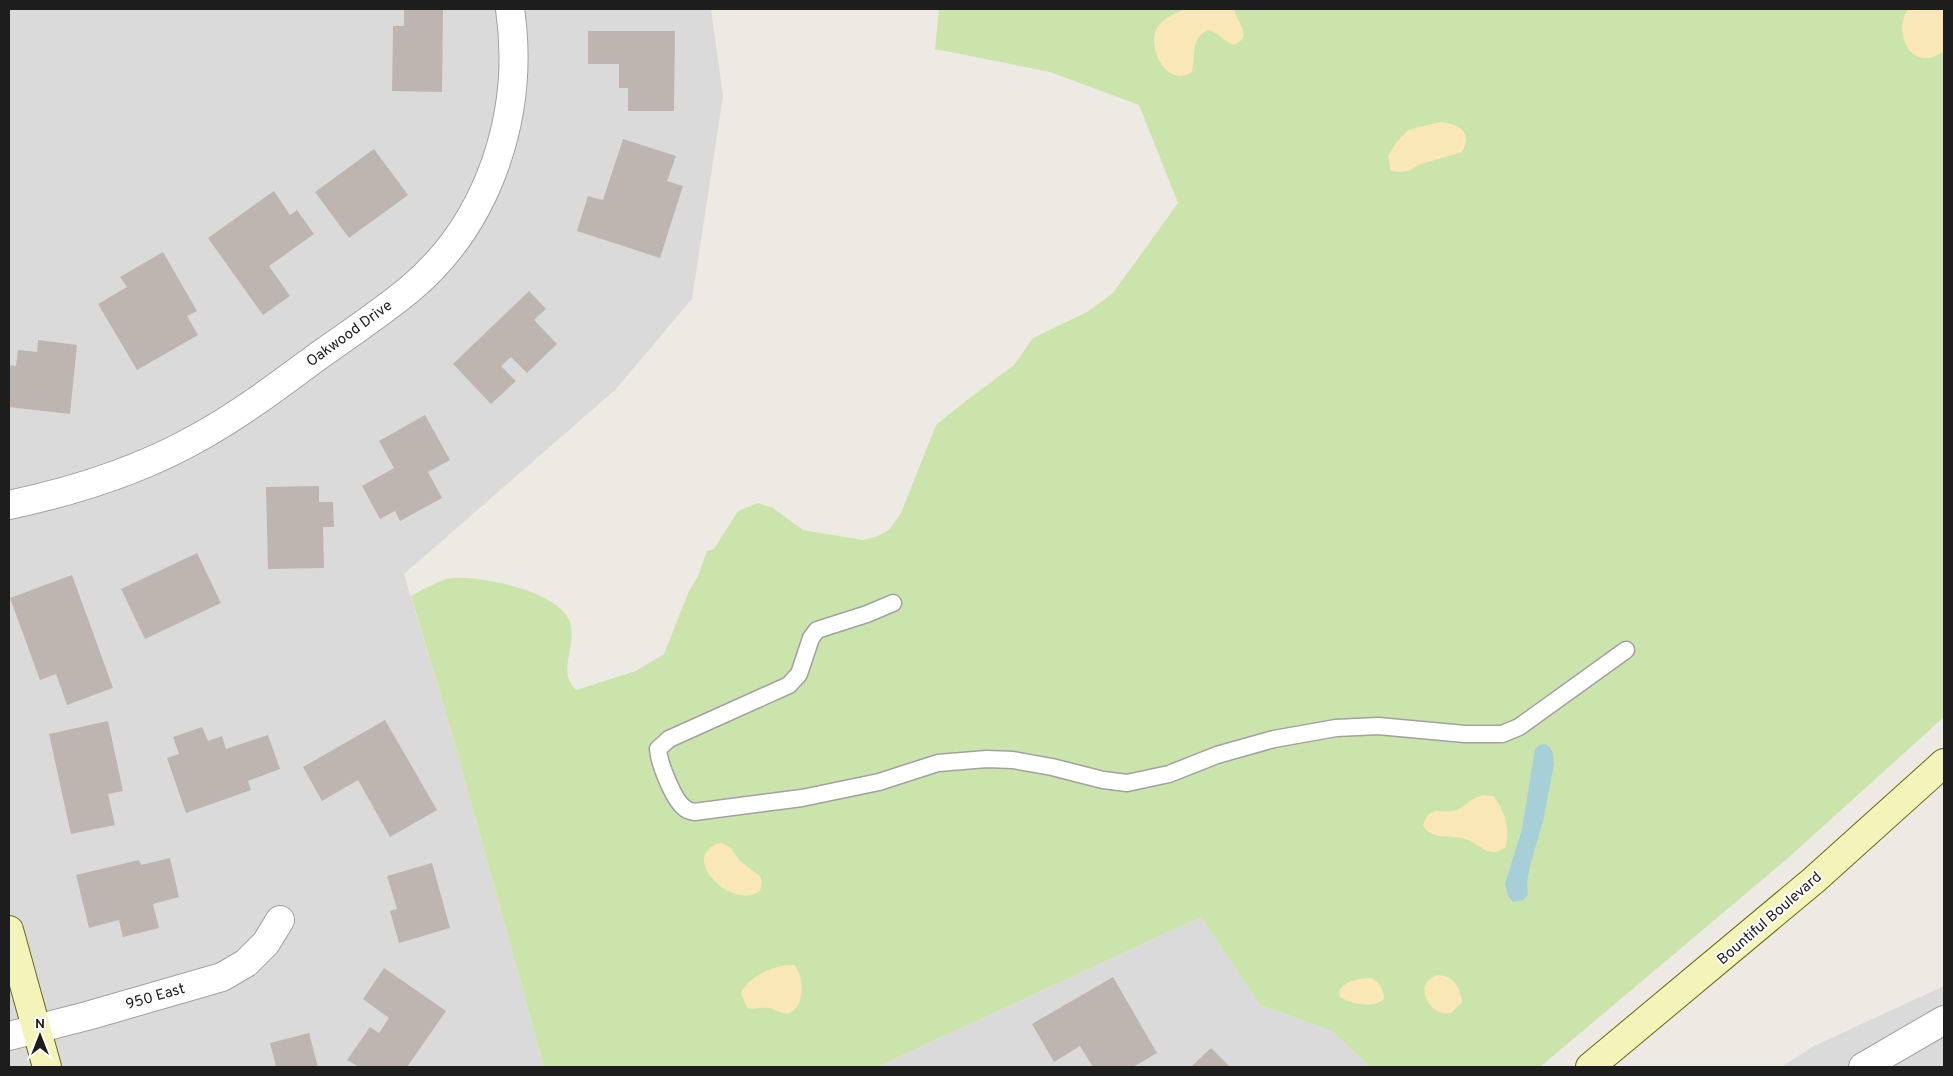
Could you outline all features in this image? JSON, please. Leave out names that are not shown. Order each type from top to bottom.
[{"type":"main road","name":"Bountiful Boulevard","points":[[1590,1067],[1814,880],[1944,763]]},
{"type":"main road","points":[[9,930],[47,1067]]},
{"type":"street","name":"Oakwood Drive","points":[[9,505],[44,498],[98,482],[151,461],[200,436],[250,406],[411,288],[436,264],[458,237],[477,206],[504,138],[511,100],[514,64],[510,9]]},
{"type":"street","name":"950 East","points":[[9,1036],[222,977],[246,962],[266,943],[280,920]]},
{"type":"street","points":[[1863,1067],[1944,1020]]},
{"type":"lane","points":[[893,603],[867,614],[817,630],[811,638],[799,674],[790,684],[669,739],[658,749],[659,760],[677,799],[685,809],[694,812],[802,798],[879,782],[938,763],[987,759],[1013,760],[1052,767],[1102,780],[1128,783],[1169,774],[1216,755],[1274,739],[1336,728],[1378,726],[1465,734],[1502,734],[1519,727],[1626,650]]},
{"type":"shaded area","points":[[9,9],[711,9],[723,96],[692,299],[615,390],[404,574],[451,730],[544,1067],[9,1067]]},
{"type":"shaded area","points":[[1201,917],[1260,1005],[1332,1031],[1370,1067],[877,1067]]},
{"type":"shaded area","points":[[1944,986],[1944,1067],[1781,1067],[1814,1046]]},
{"type":"green space","points":[[939,9],[1944,9],[1944,717],[1788,858],[1540,1067],[1370,1067],[1332,1031],[1260,1005],[1201,917],[877,1067],[544,1067],[451,730],[411,596],[438,582],[453,578],[500,583],[536,594],[563,611],[570,622],[572,640],[567,667],[570,683],[576,690],[636,671],[664,654],[707,551],[714,549],[738,511],[758,503],[773,508],[803,530],[863,540],[878,536],[890,529],[901,513],[936,425],[1014,365],[1033,338],[1087,312],[1113,293],[1178,203],[1139,105],[1050,72],[935,49]]},
{"type":"sand","points":[[1186,9],[1234,9],[1244,34],[1239,42],[1233,45],[1212,31],[1208,30],[1202,33],[1196,42],[1192,72],[1183,76],[1167,71],[1161,64],[1154,46],[1154,36],[1157,28],[1163,21]]},
{"type":"sand","points":[[1909,9],[1944,9],[1944,51],[1931,57],[1921,58],[1907,46],[1902,26],[1904,16]]},
{"type":"sand","points":[[1440,122],[1458,127],[1465,134],[1465,145],[1462,152],[1421,164],[1408,171],[1391,171],[1388,156],[1396,143],[1408,130]]},
{"type":"sand","points":[[1483,795],[1493,796],[1501,808],[1506,821],[1507,841],[1505,848],[1499,851],[1485,850],[1465,839],[1436,835],[1426,830],[1423,825],[1426,818],[1434,812],[1454,811]]},
{"type":"sand","points":[[720,843],[730,847],[740,861],[760,876],[762,881],[760,891],[748,895],[735,894],[723,888],[713,879],[706,869],[704,859],[708,849]]},
{"type":"sand","points":[[786,965],[794,965],[800,976],[801,998],[795,1010],[789,1013],[782,1013],[770,1008],[747,1008],[741,993],[749,982],[766,971]]},
{"type":"sand","points":[[1437,975],[1448,977],[1460,991],[1462,1002],[1451,1013],[1442,1013],[1435,1010],[1425,995],[1425,986],[1428,981]]},
{"type":"sand","points":[[1370,978],[1376,981],[1382,989],[1384,999],[1380,1002],[1369,1005],[1350,1002],[1340,997],[1339,990],[1349,982]]},
{"type":"water","points":[[1545,744],[1550,747],[1553,754],[1554,765],[1543,821],[1530,866],[1527,882],[1528,895],[1523,900],[1513,902],[1508,896],[1505,884],[1522,829],[1535,749],[1539,745]]},
{"type":"building","points":[[404,9],[443,9],[442,92],[392,91],[393,26],[404,26]]},
{"type":"building","points":[[588,31],[675,31],[674,111],[628,111],[628,88],[619,88],[619,64],[588,64]]},
{"type":"building","points":[[623,139],[676,156],[667,181],[683,186],[660,258],[577,231],[588,196],[603,200]]},
{"type":"building","points":[[374,149],[408,195],[349,238],[315,192]]},
{"type":"building","points":[[274,191],[290,215],[297,210],[314,234],[269,266],[290,296],[263,315],[208,238]]},
{"type":"building","points":[[163,252],[197,311],[187,316],[198,335],[137,370],[98,304],[127,287],[120,277]]},
{"type":"building","points":[[529,291],[546,309],[534,320],[557,344],[527,373],[511,357],[501,366],[516,381],[491,404],[453,364]]},
{"type":"building","points":[[38,340],[77,345],[70,414],[9,407],[9,365],[16,366],[18,350],[37,352]]},
{"type":"building","points":[[425,415],[450,460],[428,472],[442,498],[400,521],[395,511],[380,519],[362,486],[394,468],[379,441]]},
{"type":"building","points":[[319,486],[319,502],[333,502],[334,527],[323,527],[324,568],[268,569],[266,487]]},
{"type":"building","points":[[197,553],[221,603],[145,639],[121,589]]},
{"type":"building","points":[[72,575],[113,688],[67,705],[56,674],[40,680],[10,598]]},
{"type":"building","points":[[385,720],[437,810],[390,837],[358,780],[322,801],[303,767]]},
{"type":"building","points":[[108,721],[123,791],[108,794],[115,825],[71,834],[49,734]]},
{"type":"building","points":[[202,727],[208,741],[222,736],[226,749],[268,735],[280,769],[248,781],[251,790],[186,813],[167,758],[179,754],[173,737]]},
{"type":"building","points":[[170,858],[179,897],[153,904],[159,928],[123,937],[119,920],[89,928],[76,875],[139,860],[141,865]]},
{"type":"building","points":[[432,863],[450,928],[399,943],[390,911],[397,909],[387,876]]},
{"type":"building","points":[[384,968],[446,1011],[407,1067],[359,1067],[347,1060],[370,1027],[379,1033],[389,1018],[363,999]]},
{"type":"building","points":[[1113,977],[1157,1053],[1133,1067],[1093,1067],[1080,1046],[1054,1062],[1032,1024]]},
{"type":"building","points":[[309,1033],[318,1067],[276,1067],[270,1043]]},
{"type":"building","points":[[1211,1048],[1230,1067],[1191,1067]]}]
